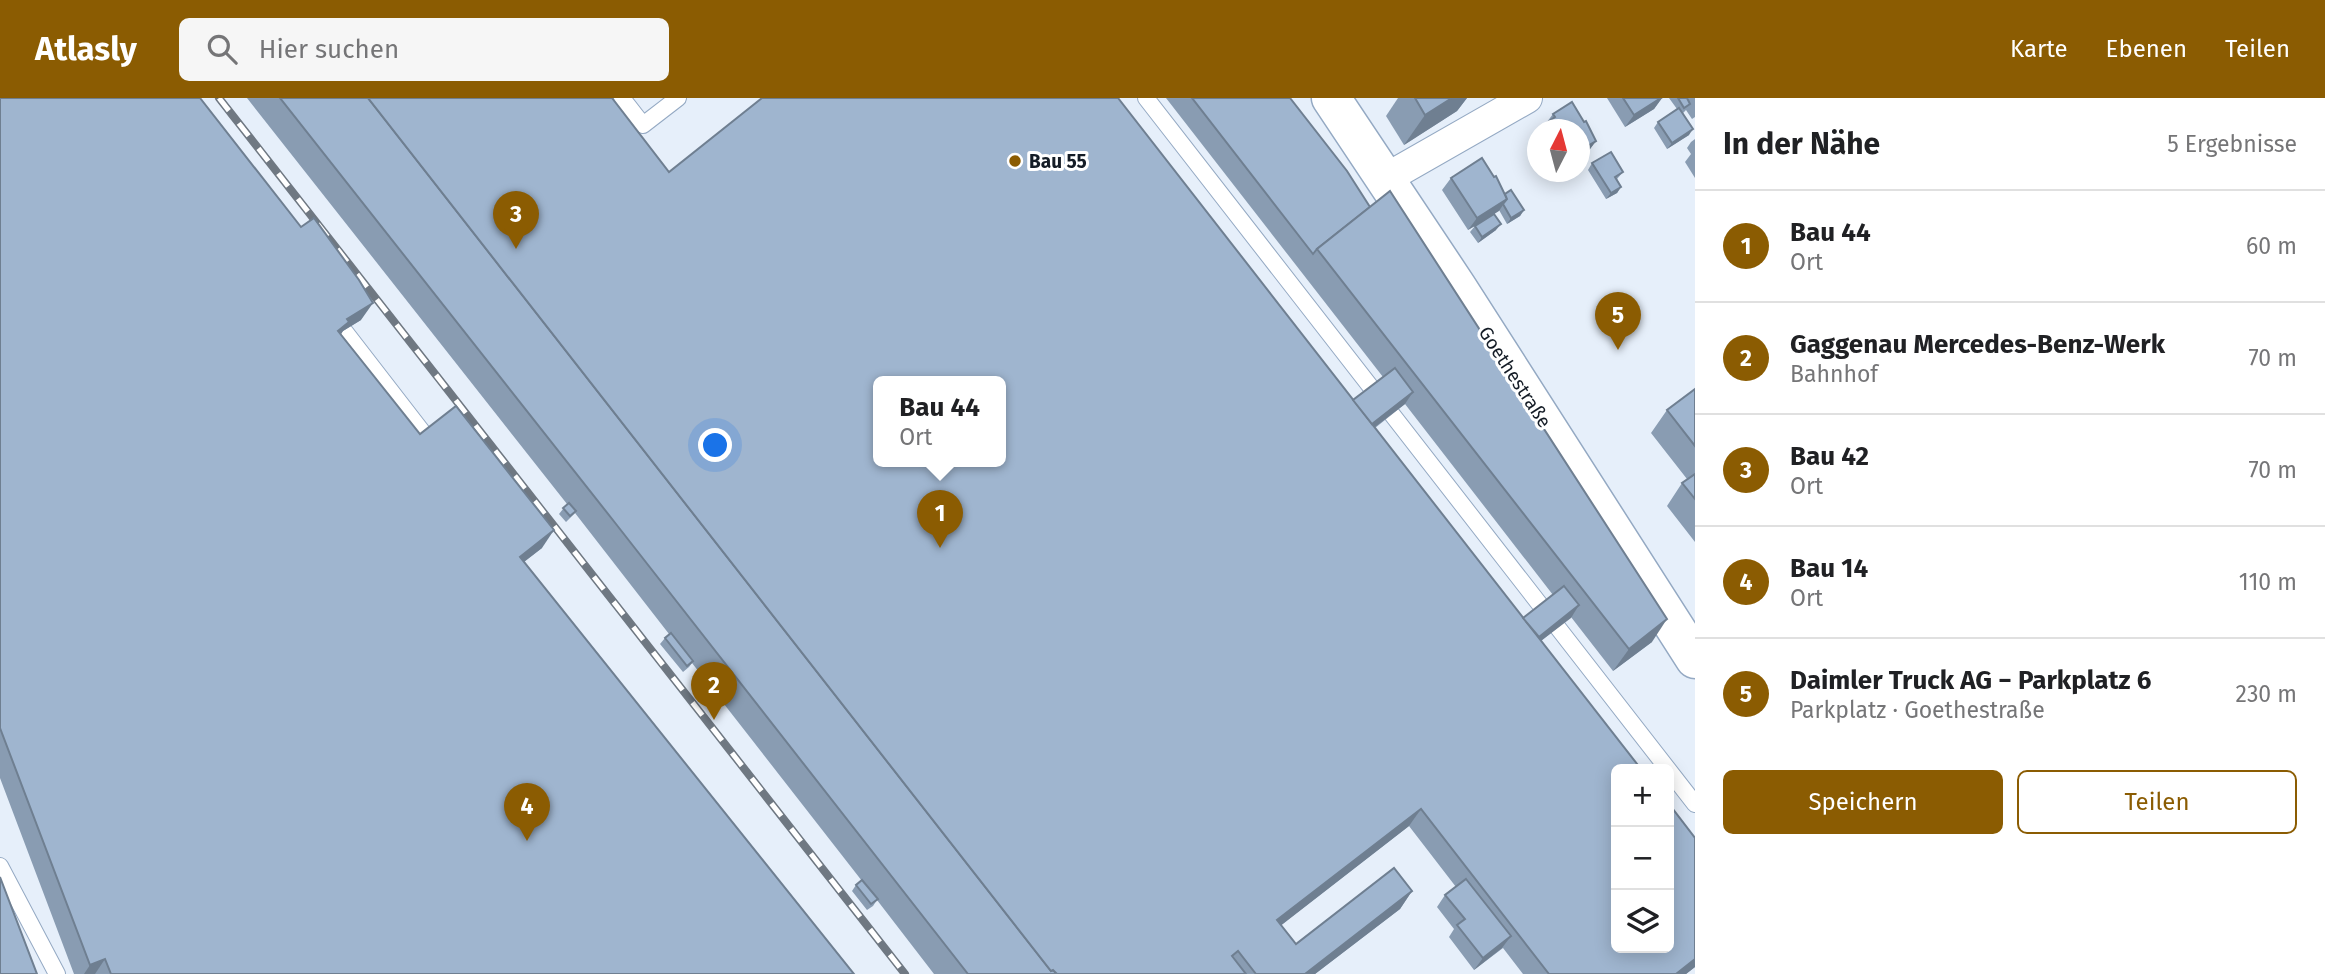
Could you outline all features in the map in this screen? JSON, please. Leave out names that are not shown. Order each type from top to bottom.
[{"type":"street","name":"Goethestraße","points":[[1331,98],[1457,287],[1695,659]]},
{"type":"street","points":[[1385,179],[1527,98]]},
{"type":"lane","points":[[622,98],[643,125],[678,98]]},
{"type":"lane","points":[[1146,98],[1695,804]]},
{"type":"lane","points":[[325,306],[444,460]]},
{"type":"lane","points":[[0,866],[57,974]]},
{"type":"building","points":[[0,98],[200,98],[301,227],[314,218],[373,303],[347,319],[349,322],[338,331],[420,434],[456,406],[554,530],[520,557],[854,974],[111,974],[105,959],[90,965],[0,728]]},
{"type":"building","points":[[280,98],[368,98],[1051,971],[1057,974],[968,974]]},
{"type":"building","points":[[368,98],[612,98],[669,172],[762,98],[1118,98],[1637,764],[1611,764],[1611,953],[1674,953],[1674,811],[1695,838],[1695,959],[1676,974],[1549,974],[1421,809],[1277,920],[1296,944],[1394,868],[1412,891],[1305,974],[1256,974],[1238,951],[1232,956],[1246,974],[1057,974],[1051,971]]},
{"type":"building","points":[[1192,98],[1290,98],[1347,171],[1370,207],[1313,254]]},
{"type":"building","points":[[1415,98],[1452,98],[1425,115]]},
{"type":"building","points":[[1623,98],[1661,98],[1634,115]]},
{"type":"building","points":[[1678,98],[1687,98],[1690,104],[1684,108]]},
{"type":"building","points":[[1572,102],[1582,119],[1552,119],[1555,117],[1553,114]]},
{"type":"building","points":[[1679,108],[1693,129],[1672,143],[1658,122]]},
{"type":"building","points":[[1590,129],[1596,141],[1590,145]]},
{"type":"building","points":[[1611,152],[1623,172],[1615,177],[1621,187],[1611,193],[1592,163]]},
{"type":"building","points":[[1482,158],[1494,177],[1496,176],[1507,199],[1477,218],[1451,178]]},
{"type":"building","points":[[1511,190],[1524,210],[1511,218],[1503,204],[1507,199],[1505,194]]},
{"type":"building","points":[[1390,191],[1667,619],[1629,649],[1317,249]]},
{"type":"building","points":[[1494,214],[1501,224],[1482,237],[1475,226]]},
{"type":"building","points":[[1395,368],[1413,392],[1372,424],[1353,400]]},
{"type":"building","points":[[1695,389],[1695,446],[1667,410]]},
{"type":"building","points":[[1695,474],[1695,499],[1682,483]]},
{"type":"building","points":[[569,503],[576,511],[570,516],[563,508]]},
{"type":"building","points":[[1564,586],[1579,605],[1539,637],[1523,618]]},
{"type":"building","points":[[671,633],[693,661],[687,666],[665,638]]},
{"type":"building","points":[[0,877],[37,974],[0,974]]},
{"type":"building","points":[[1466,879],[1511,936],[1483,958],[1457,925],[1465,919],[1445,895]]},
{"type":"building","points":[[862,880],[878,899],[871,904],[856,885]]},
{"type":"railway","points":[[219,98],[905,974]]},
{"type":"place","name":"Bau 55","points":[[1015,161]]},
{"type":"place","name":"Bau 42","points":[[516,249]]},
{"type":"place","name":"Daimler Truck AG − Parkplatz 6","points":[[1618,350]]},
{"type":"place","name":"Bau 44","points":[[940,548]]},
{"type":"place","name":"Gaggenau Mercedes-Benz-Werk","points":[[714,720]]},
{"type":"place","name":"Bau 14","points":[[527,841]]}]
